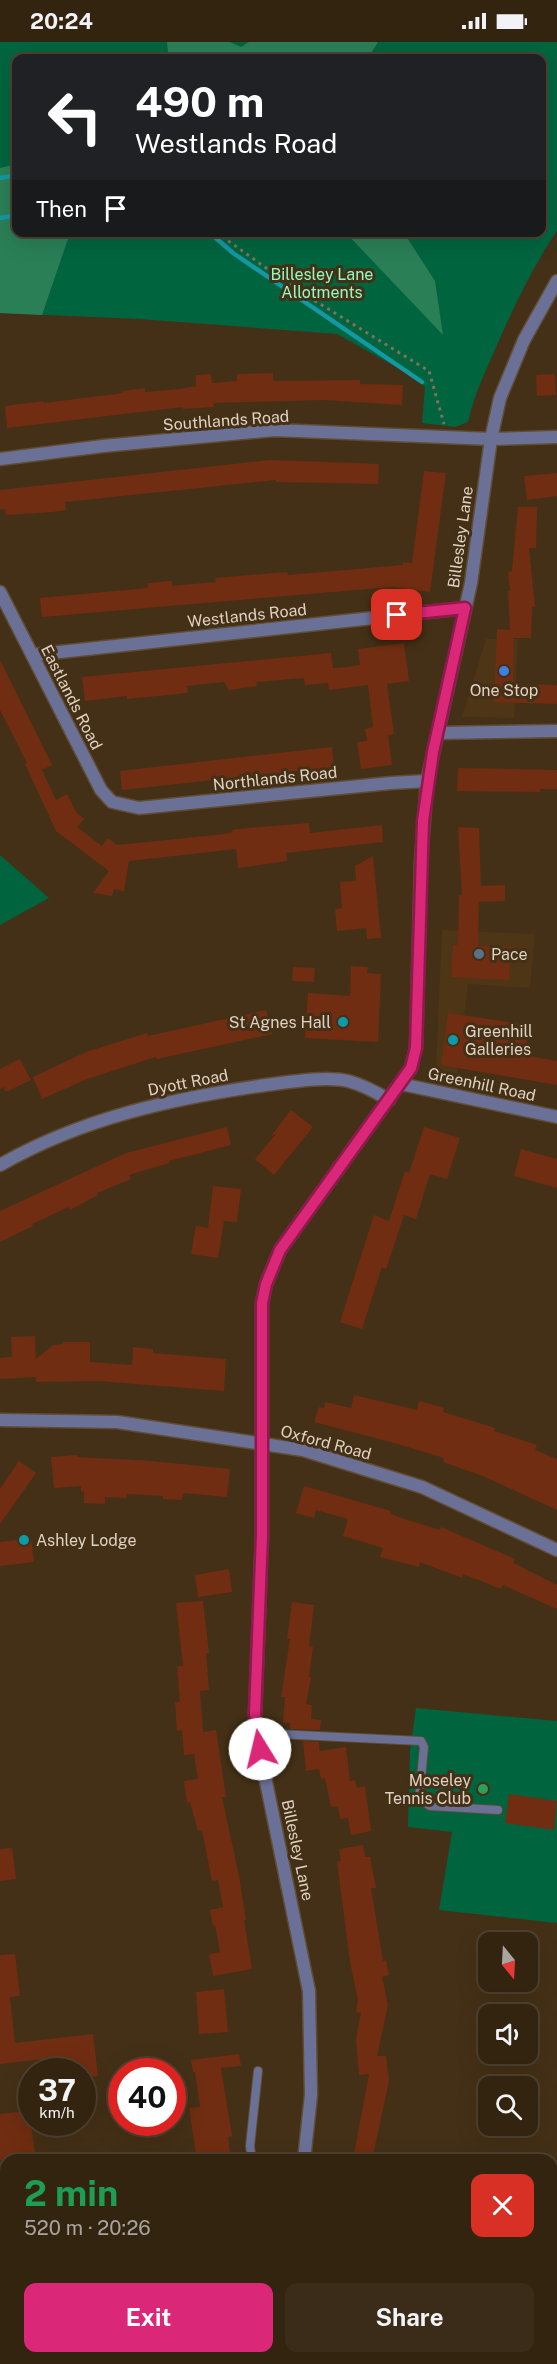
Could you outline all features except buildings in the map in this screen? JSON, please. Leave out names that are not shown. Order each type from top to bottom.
[{"type":"street","name":"Billesley Lane","points":[[305,2154],[311,2095],[309,1991],[291,1894],[256,1733],[255,1714],[262,1535],[262,1303],[266,1284],[280,1250],[411,1068],[416,1048],[421,861],[427,781],[471,583],[490,439],[500,398],[519,350],[557,281]]},
{"type":"street","name":"Southlands Road","points":[[0,459],[103,446],[274,430],[490,439],[557,437]]},
{"type":"street","name":"Eastlands Road","points":[[0,592],[101,790],[112,802],[125,806]]},
{"type":"street","name":"Westlands Road","points":[[32,655],[465,608]]},
{"type":"street","points":[[438,733],[557,731]]},
{"type":"street","name":"Northlands Road","points":[[125,806],[139,808],[427,781]]},
{"type":"street","name":"Dyott Road","points":[[0,1165],[82,1127],[139,1108],[223,1091],[300,1081],[346,1081],[371,1089],[389,1100]]},
{"type":"street","name":"Greenhill Road","points":[[401,1084],[557,1117]]},
{"type":"street","name":"Oxford Road","points":[[0,1420],[117,1422],[303,1450],[422,1487],[557,1550]]},
{"type":"lane","points":[[256,1733],[421,1741],[424,1747],[419,1799],[430,1806],[498,1810]]},
{"type":"lane","points":[[251,2154],[258,2071]]},
{"type":"path","points":[[223,237],[291,286],[429,370],[448,437]]},
{"type":"shaded area","points":[[486,639],[518,639],[514,718],[462,717]]},
{"type":"shaded area","points":[[442,930],[535,934],[530,988],[468,984],[456,1080],[436,1066]]},
{"type":"green space","name":"Billesley Lane Allotments","points":[[0,42],[557,42],[557,231],[532,272],[510,316],[481,383],[468,422],[455,427],[422,423],[425,387],[407,373],[337,334],[140,319],[0,313]]},
{"type":"green space","points":[[167,42],[230,42],[241,47],[249,42],[378,42],[370,54],[166,54],[168,52]]},
{"type":"green space","points":[[12,165],[12,237],[69,237],[42,315],[0,313],[0,168]]},
{"type":"green space","points":[[350,237],[407,237],[435,281],[443,335]]},
{"type":"green space","points":[[0,855],[49,898],[0,925]]},
{"type":"green space","name":"Moseley Tennis Club","points":[[416,1708],[557,1721],[557,1923],[439,1910],[452,1832],[408,1827],[410,1751]]},
{"type":"waterway","points":[[0,178],[12,176]]},
{"type":"waterway","points":[[0,218],[12,216]]},
{"type":"waterway","points":[[215,237],[233,253],[422,382]]},
{"type":"place","name":"One Stop","points":[[504,671]]},
{"type":"place","name":"Pace","points":[[479,954]]},
{"type":"place","name":"St Agnes Hall","points":[[343,1022]]},
{"type":"place","name":"Greenhill Galleries","points":[[453,1040]]},
{"type":"place","name":"Ashley Lodge","points":[[24,1540]]},
{"type":"place","name":"Moseley Tennis Club","points":[[483,1789]]},
{"type":"route","points":[[260,1749],[255,1714],[262,1535],[261,1324],[266,1284],[280,1250],[411,1068],[416,1048],[421,861],[427,781],[465,608],[397,615]]}]
